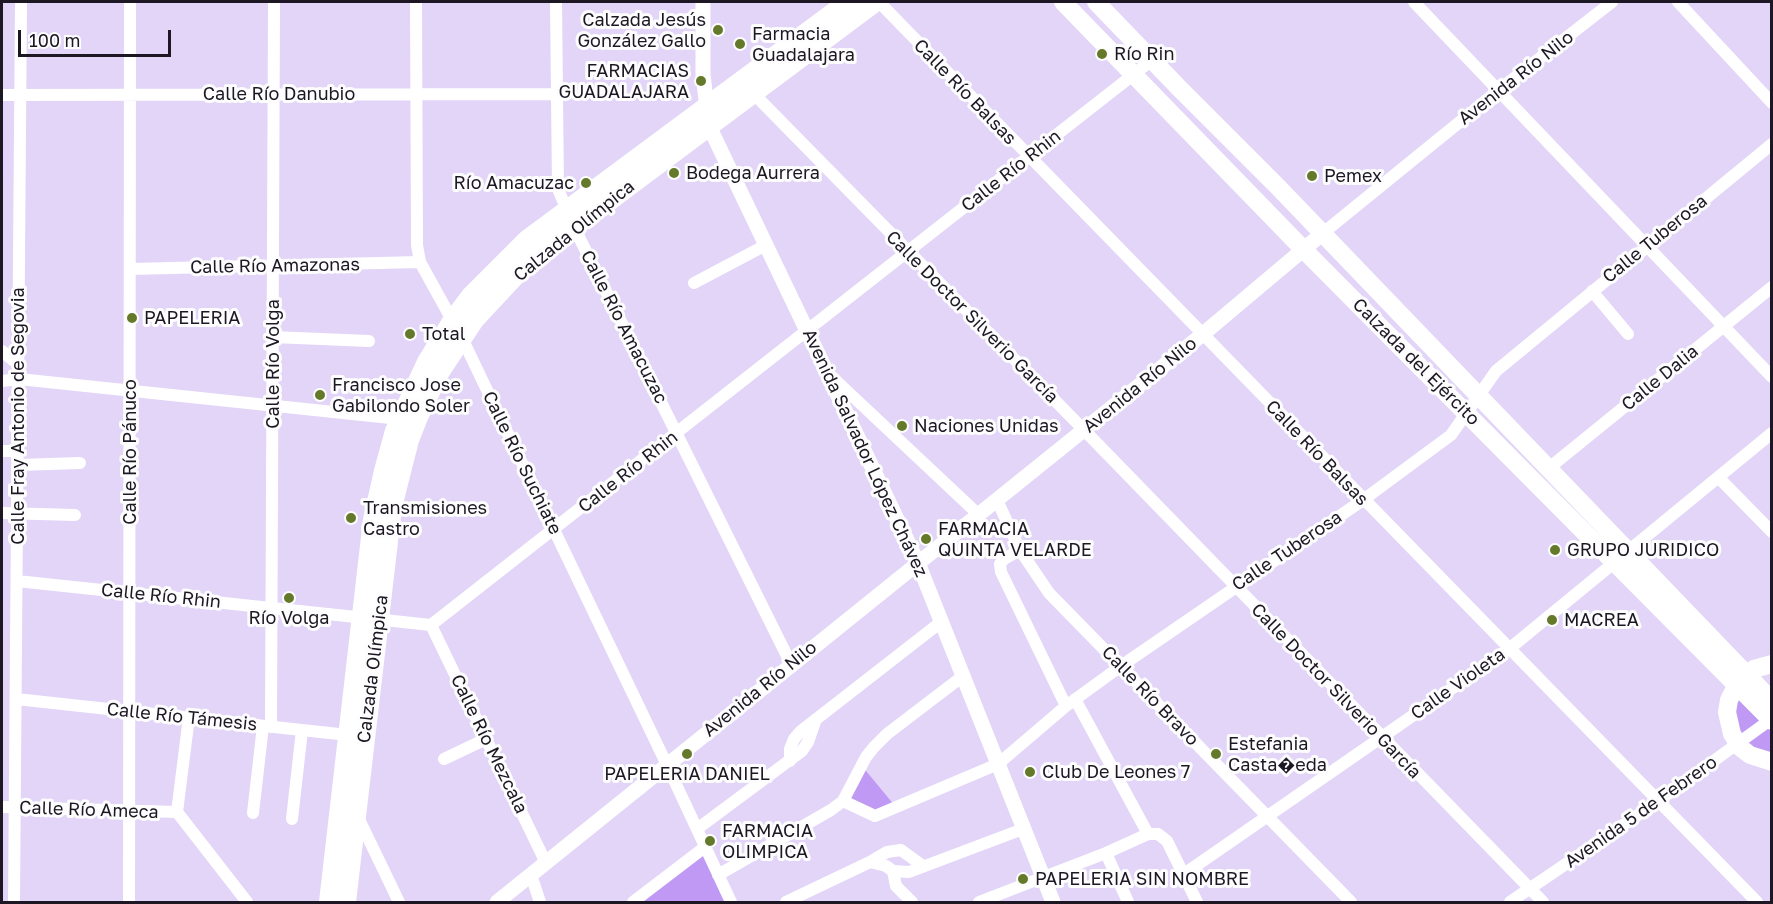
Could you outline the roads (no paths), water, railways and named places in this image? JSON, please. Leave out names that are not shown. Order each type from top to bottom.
[{"type":"main road","name":"Calzada Olímpica","points":[[329,903],[348,735],[402,461],[418,417],[471,296],[527,240],[570,218],[708,117],[848,2]]},
{"type":"main road","name":"Calzada Olímpica","points":[[708,117],[753,93],[877,2]]},
{"type":"main road","name":"Calzada del Ejército","points":[[1063,2],[1613,563],[1741,680],[1772,700]]},
{"type":"main road","name":"Calzada del Ejército","points":[[1096,2],[1323,233],[1628,550],[1741,680],[1771,720]]},
{"type":"main road","name":"Calzada Olímpica","points":[[346,903],[356,814],[370,619],[373,520],[384,471],[400,419],[427,362],[457,329]]},
{"type":"main road","points":[[1772,664],[1754,669],[1741,680],[1729,700],[1727,712],[1732,734],[1738,744],[1750,755],[1772,762]]},
{"type":"street","name":"Calle Fray Antonio de Segovia","points":[[15,903],[21,2]]},
{"type":"street","name":"Calle Río Pánuco","points":[[129,903],[130,2]]},
{"type":"street","name":"Calle Río Volga","points":[[253,813],[267,726],[272,608],[274,2]]},
{"type":"street","name":"Calle Río Suchiate","points":[[416,2],[417,245],[420,262],[457,329],[731,903]]},
{"type":"street","name":"Calle Río Amacuzac","points":[[556,2],[558,189],[570,218],[791,664]]},
{"type":"street","name":"Avenida Salvador López Chávez","points":[[703,2],[703,74],[708,117],[766,245],[918,563],[1053,903]]},
{"type":"street","name":"Calle Río Balsas","points":[[877,2],[1757,903]]},
{"type":"street","points":[[1414,2],[1772,377]]},
{"type":"street","name":"Avenida Río Nilo","points":[[497,903],[1203,334],[1499,90],[1612,2]]},
{"type":"street","points":[[1678,2],[1772,103]]},
{"type":"street","name":"Calle Río Rhin","points":[[17,581],[431,625],[1152,60]]},
{"type":"street","name":"Calle Doctor Silverio García","points":[[753,93],[1543,903]]},
{"type":"street","name":"Calle Río Danubio","points":[[2,95],[557,94]]},
{"type":"street","name":"Calle Tuberosa","points":[[843,801],[875,816],[998,764],[1071,703],[1363,500],[1451,435],[1496,371],[1772,144]]},
{"type":"street","points":[[694,283],[766,245]]},
{"type":"street","name":"Calle Río Amazonas","points":[[130,269],[420,262]]},
{"type":"street","name":"Calle Dalia","points":[[1549,468],[1772,287]]},
{"type":"street","points":[[1592,291],[1628,334]]},
{"type":"street","points":[[273,337],[369,341]]},
{"type":"street","points":[[2,351],[19,365]]},
{"type":"street","points":[[827,372],[979,515]]},
{"type":"street","points":[[2,381],[19,379],[400,419]]},
{"type":"street","name":"Calle Violeta","points":[[1184,873],[1509,649],[1772,433]]},
{"type":"street","points":[[2,451],[18,451]]},
{"type":"street","points":[[18,465],[80,463]]},
{"type":"street","points":[[1718,477],[1772,532]]},
{"type":"street","name":"Calle Río Bravo","points":[[997,500],[1020,550],[1049,593],[1351,903]]},
{"type":"street","points":[[2,513],[75,515]]},
{"type":"street","points":[[1020,550],[1004,559],[1000,564],[1001,572],[1071,703],[1148,834]]},
{"type":"street","points":[[697,829],[790,761],[790,749],[794,739],[816,718],[941,622]]},
{"type":"street","name":"Calle Río Mezcala","points":[[431,625],[546,863]]},
{"type":"street","points":[[718,875],[843,801],[866,758],[880,740],[963,676]]},
{"type":"street","name":"Calle Río Támesis","points":[[16,699],[348,735]]},
{"type":"street","points":[[189,717],[177,812],[247,903]]},
{"type":"street","name":"Avenida 5 de Febrero","points":[[1510,903],[1771,720]]},
{"type":"street","points":[[292,819],[302,730]]},
{"type":"street","points":[[444,759],[486,739]]},
{"type":"street","name":"Calle Río Ameca","points":[[2,807],[177,812]]},
{"type":"street","points":[[356,814],[399,903]]},
{"type":"street","points":[[870,862],[886,866],[893,871],[909,872],[1023,829]]},
{"type":"street","points":[[979,903],[1148,834],[1158,834],[1167,841],[1197,903]]},
{"type":"street","points":[[633,903],[705,848]]},
{"type":"street","points":[[786,903],[887,852],[901,850],[923,866]]},
{"type":"street","points":[[1106,853],[1128,903]]},
{"type":"street","points":[[893,871],[896,886],[912,903]]},
{"type":"street","points":[[531,875],[540,903]]},
{"type":"place","name":"Calzada Jesús González Gallo","points":[[718,30]]},
{"type":"place","name":"Farmacia Guadalajara","points":[[740,44]]},
{"type":"place","name":"Río Rin","points":[[1102,54]]},
{"type":"place","name":"FARMACIAS GUADALAJARA","points":[[701,81]]},
{"type":"place","name":"Bodega Aurrera","points":[[674,173]]},
{"type":"place","name":"Pemex","points":[[1312,176]]},
{"type":"place","name":"Río Amacuzac","points":[[586,183]]},
{"type":"place","name":"PAPELERIA","points":[[132,318]]},
{"type":"place","name":"Total","points":[[410,334]]},
{"type":"place","name":"Francisco Jose Gabilondo Soler","points":[[320,395]]},
{"type":"place","name":"Naciones Unidas","points":[[902,426]]},
{"type":"place","name":"Transmisiones Castro","points":[[351,518]]},
{"type":"place","name":"FARMACIA QUINTA VELARDE","points":[[926,539]]},
{"type":"place","name":"GRUPO JURIDICO","points":[[1555,550]]},
{"type":"place","name":"Río Volga","points":[[289,598]]},
{"type":"place","name":"MACREA","points":[[1552,620]]},
{"type":"place","name":"PAPELERIA DANIEL","points":[[687,754]]},
{"type":"place","name":"Estefania Casta�eda","points":[[1216,754]]},
{"type":"place","name":"Club De Leones 7","points":[[1030,772]]},
{"type":"place","name":"FARMACIA OLIMPICA","points":[[710,841]]},
{"type":"place","name":"PAPELERIA SIN NOMBRE","points":[[1023,879]]}]
